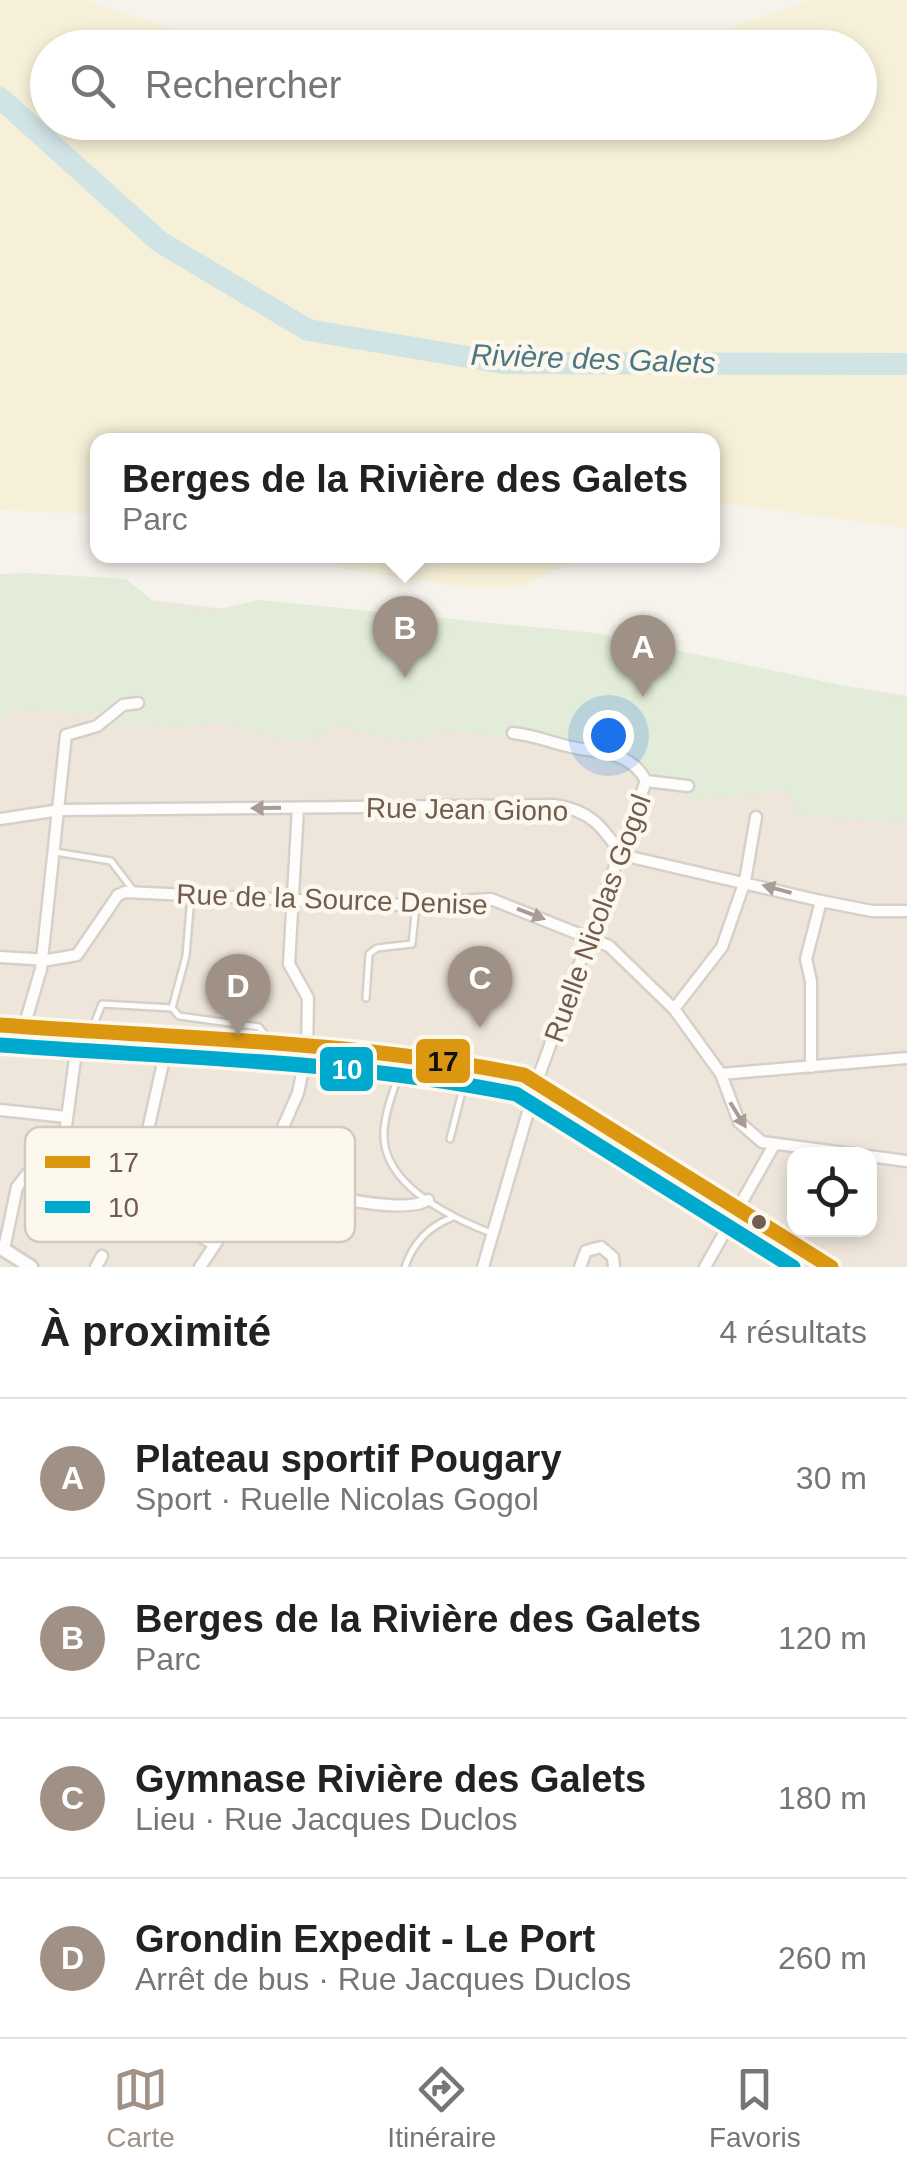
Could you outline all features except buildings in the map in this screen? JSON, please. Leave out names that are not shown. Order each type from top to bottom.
[{"type":"street","points":[[24,1027],[42,959],[66,735],[97,726],[123,705],[138,703]]},
{"type":"street","name":"Ruelle Nicolas Gogol","points":[[483,1267],[537,1081],[646,781],[632,764],[602,748],[580,749],[512,733]]},
{"type":"street","points":[[646,781],[688,786]]},
{"type":"street","points":[[282,1127],[298,1093],[307,1050],[308,998],[289,964],[296,900],[298,808]]},
{"type":"street","name":"Rue Jean Giono","points":[[0,819],[60,810],[577,808],[594,818],[622,855]]},
{"type":"street","points":[[674,1008],[722,947],[745,881],[756,818]]},
{"type":"street","points":[[622,855],[821,901],[872,911],[907,911]]},
{"type":"street","points":[[0,957],[42,959],[77,955],[118,895],[135,892]]},
{"type":"street","name":"Rue de la Source Denise","points":[[135,892],[416,905],[491,899],[590,936],[609,946],[674,1008],[721,1074],[739,1122],[762,1142],[774,1145]]},
{"type":"street","points":[[811,1067],[811,982],[806,959],[821,901]]},
{"type":"street","points":[[0,1025],[169,1036],[469,1065],[537,1081],[831,1267]]},
{"type":"street","points":[[67,1127],[85,1029]]},
{"type":"street","points":[[149,1127],[169,1036]]},
{"type":"street","points":[[721,1074],[907,1058]]},
{"type":"street","points":[[0,1110],[68,1117]]},
{"type":"street","points":[[705,1267],[774,1145],[855,1151],[907,1161]]},
{"type":"street","points":[[25,1177],[17,1188],[2,1248],[31,1267]]},
{"type":"street","points":[[355,1199],[408,1206],[428,1200]]},
{"type":"street","points":[[200,1267],[215,1244],[212,1242]]},
{"type":"street","points":[[580,1267],[586,1251],[600,1247],[613,1256],[614,1267]]},
{"type":"lane","points":[[56,852],[112,861],[135,892]]},
{"type":"lane","points":[[172,1008],[186,956],[191,896]]},
{"type":"lane","points":[[366,998],[369,954],[377,948],[412,944],[416,905]]},
{"type":"lane","points":[[85,1029],[102,1004],[172,1008],[179,1016],[260,1027],[274,1045]]},
{"type":"lane","points":[[404,1059],[383,1134],[398,1174],[452,1218],[492,1234]]},
{"type":"lane","points":[[450,1139],[469,1065]]},
{"type":"lane","points":[[405,1267],[410,1250],[425,1233],[452,1218]]},
{"type":"shaded area","points":[[0,581],[616,658],[674,658],[907,696],[907,1267],[0,1267]]},
{"type":"green space","points":[[0,574],[126,579],[159,606],[211,611],[259,600],[595,633],[907,699],[907,823],[797,815],[787,789],[688,801],[684,781],[625,771],[530,739],[441,730],[420,741],[402,741],[338,726],[315,738],[289,741],[219,722],[187,727],[110,725],[101,713],[9,710],[0,722]]},
{"type":"sand","points":[[0,0],[85,0],[176,30],[30,30],[30,140],[877,140],[877,30],[721,30],[812,0],[907,0],[907,528],[720,503],[720,433],[90,433],[90,514],[0,510]]},
{"type":"sand","points":[[337,563],[571,563],[521,587],[467,588],[346,569]]},
{"type":"waterway","name":"Rivière des Galets","points":[[0,98],[30,125]]},
{"type":"waterway","name":"Rivière des Galets","points":[[47,140],[160,242],[308,330],[503,363],[907,364]]},
{"type":"transit line","name":"17","points":[[0,1025],[329,1048],[524,1075],[831,1267]]},
{"type":"transit line","name":"10","points":[[0,1045],[324,1067],[516,1094],[793,1267]]},
{"type":"place","name":"Berges de la Rivière des Galets","points":[[405,678]]},
{"type":"place","name":"Plateau sportif Pougary","points":[[643,697]]},
{"type":"place","name":"Gymnase Rivière des Galets","points":[[480,1028]]},
{"type":"place","name":"Grondin Expedit - Le Port","points":[[238,1036]]}]
